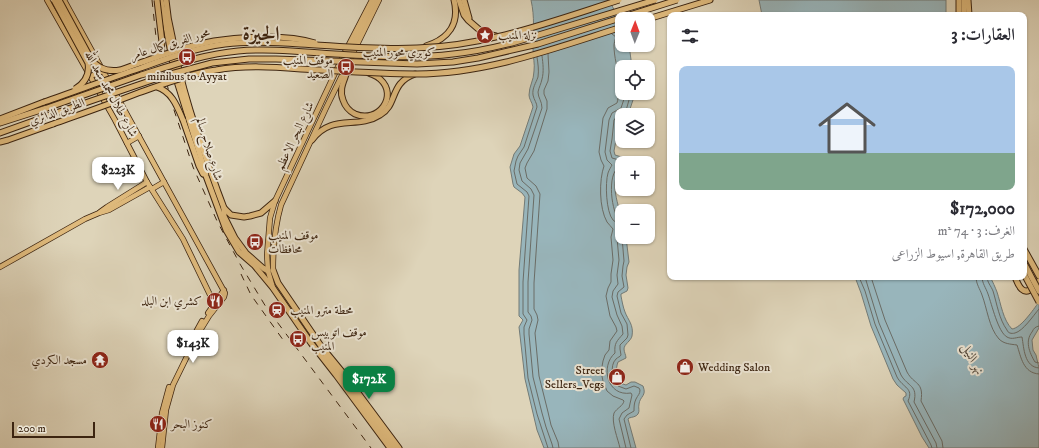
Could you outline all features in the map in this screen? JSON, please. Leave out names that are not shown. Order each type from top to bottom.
[{"type":"highway","points":[[54,0],[87,61],[88,66],[88,76],[85,81],[65,94]]},
{"type":"highway","name":"محور الفريق كمال عامر","points":[[59,0],[91,59],[99,67],[109,71],[120,70],[195,45],[225,39],[247,37],[284,37],[302,39],[325,45]]},
{"type":"highway","points":[[150,64],[158,56],[162,47],[157,0]]},
{"type":"highway","points":[[344,54],[349,52],[375,0]]},
{"type":"highway","points":[[418,48],[431,44],[444,37],[452,28],[456,16],[454,0]]},
{"type":"highway","points":[[459,0],[464,15],[472,24],[483,33],[492,36],[501,36]]},
{"type":"highway","points":[[464,0],[468,16],[472,24]]},
{"type":"highway","name":"كوبري محور المنيب","points":[[111,78],[190,51],[225,44],[262,42],[390,48],[460,45],[501,36],[619,0]]},
{"type":"highway","name":"كوبري محور المنيب","points":[[114,85],[180,63],[211,55],[237,51],[264,50],[417,56],[453,54],[488,49],[655,0]]},
{"type":"highway","name":"كوبري محور المنيب","points":[[117,92],[194,67],[238,59],[417,64],[478,58],[538,44],[677,0]]},
{"type":"highway","points":[[671,12],[710,0]]},
{"type":"highway","points":[[959,0],[959,12]]},
{"type":"highway","points":[[964,0],[964,12]]},
{"type":"highway","points":[[968,0],[969,12]]},
{"type":"highway","name":"شارع صلاح سالم","points":[[164,3],[171,56],[206,176],[226,230],[239,252],[254,265],[273,288],[311,343],[392,448]]},
{"type":"highway","points":[[655,17],[667,13]]},
{"type":"highway","name":"كوبري محور المنيب","points":[[121,100],[187,76],[202,72],[232,68],[270,67],[416,74],[453,72],[491,66],[524,58],[615,29]]},
{"type":"highway","points":[[348,64],[341,92],[345,104],[347,108],[354,113],[368,116],[379,111],[385,105],[388,96],[386,87],[381,80],[366,72]]},
{"type":"highway","points":[[312,140],[325,127],[368,120],[382,114],[390,105],[396,88],[400,83],[416,74]]},
{"type":"highway","name":"الطريق الدائري","points":[[0,119],[111,78]]},
{"type":"highway","name":"الطريق الدائري","points":[[0,123],[114,85]]},
{"type":"highway","name":"شارع صلاح سالم","points":[[180,86],[223,206],[226,222],[240,246],[246,253],[262,268],[271,271]]},
{"type":"highway","points":[[157,87],[162,88],[167,92],[179,109],[199,166],[206,176]]},
{"type":"highway","name":"الطريق الدائري","points":[[0,133],[117,92]]},
{"type":"highway","name":"الطريق الدائري","points":[[0,142],[121,100]]},
{"type":"highway","points":[[217,206],[223,206],[231,215],[244,217],[261,213],[274,204]]},
{"type":"highway","points":[[1027,255],[1039,276]]},
{"type":"highway","points":[[1031,262],[1039,264]]},
{"type":"highway","points":[[1027,269],[1039,291]]},
{"type":"highway","points":[[271,271],[325,352],[344,374],[399,448]]},
{"type":"highway","points":[[1016,280],[1020,288],[1026,291],[1030,291],[1038,284],[1039,281]]},
{"type":"highway","points":[[1027,280],[1039,302]]},
{"type":"main road","name":"شارع طلال محمد سعد الله","points":[[47,0],[91,76],[149,186],[183,239],[215,303]]},
{"type":"main road","name":"شارع طلال محمد سعد الله","points":[[64,0],[224,290]]},
{"type":"main road","name":"شارع البحر الاعظم","points":[[273,288],[267,256],[270,218],[274,204],[344,54],[372,0]]},
{"type":"main road","name":"شارع البحر الاعظم","points":[[271,271],[277,220],[280,208],[326,108],[379,0]]},
{"type":"main road","points":[[91,76],[103,71]]},
{"type":"main road","points":[[325,96],[331,99]]},
{"type":"main road","points":[[321,105],[324,105],[326,108]]},
{"type":"main road","points":[[127,143],[139,136]]},
{"type":"main road","points":[[0,267],[75,225],[99,213],[109,210],[149,186],[164,182]]},
{"type":"main road","points":[[274,204],[277,208],[280,208]]},
{"type":"main road","points":[[270,218],[277,220]]},
{"type":"main road","points":[[158,448],[162,410],[169,388],[195,333],[224,290]]},
{"type":"main road","points":[[162,448],[165,414],[173,385],[200,330],[225,296],[224,290]]},
{"type":"main road","points":[[325,352],[325,355],[392,448]]},
{"type":"water","points":[[531,0],[610,0],[615,12],[615,52],[630,52],[631,60],[615,60],[615,100],[633,100],[630,108],[615,108],[614,151],[615,155],[618,156],[615,156],[615,196],[616,196],[618,204],[615,204],[615,244],[627,244],[629,262],[626,275],[628,288],[627,291],[621,294],[621,296],[624,310],[632,332],[631,338],[624,347],[626,358],[618,362],[617,375],[620,383],[626,385],[631,382],[635,382],[643,386],[644,389],[638,414],[628,419],[636,448],[544,448],[537,430],[525,379],[519,327],[523,320],[519,316],[519,270],[525,197],[514,187],[510,167],[514,154],[520,146],[533,107],[529,98],[534,68]]},
{"type":"water","points":[[759,0],[946,0],[946,12],[761,12]]},
{"type":"water","name":"نهر النيل","points":[[856,280],[992,280],[997,292],[1004,317],[1012,329],[1023,322],[1039,302],[1039,328],[1032,340],[1033,350],[1036,355],[1039,368],[1039,448],[929,448],[903,399],[906,396],[906,393],[893,379],[871,326]]},
{"type":"railway","points":[[152,0],[156,37],[171,101],[193,167],[217,221],[240,264],[266,307],[371,448]]},
{"type":"railway","points":[[241,274],[251,295],[286,344]]},
{"type":"place","name":"نزلة المنيب","points":[[485,35]]},
{"type":"place","name":"minibus to Ayyat","points":[[187,57]]},
{"type":"place","name":"موقف المنيب الصعيد","points":[[346,67]]},
{"type":"place","name":"موقف المنيب محافظات","points":[[255,242]]},
{"type":"place","name":"كشري ابن البلد","points":[[215,301]]},
{"type":"place","name":"محطة مترو المنيب","points":[[277,310]]},
{"type":"place","name":"موقف اتوبيس المنيب","points":[[298,339]]},
{"type":"place","name":"مسجد الكردي","points":[[100,360]]},
{"type":"place","name":"Wedding Salon","points":[[685,367]]},
{"type":"place","name":"Street Sellers_Vegs","points":[[617,377]]},
{"type":"place","name":"كنوز البحر","points":[[158,424]]},
{"type":"district","name":"الجيزة","points":[[261,34]]}]
